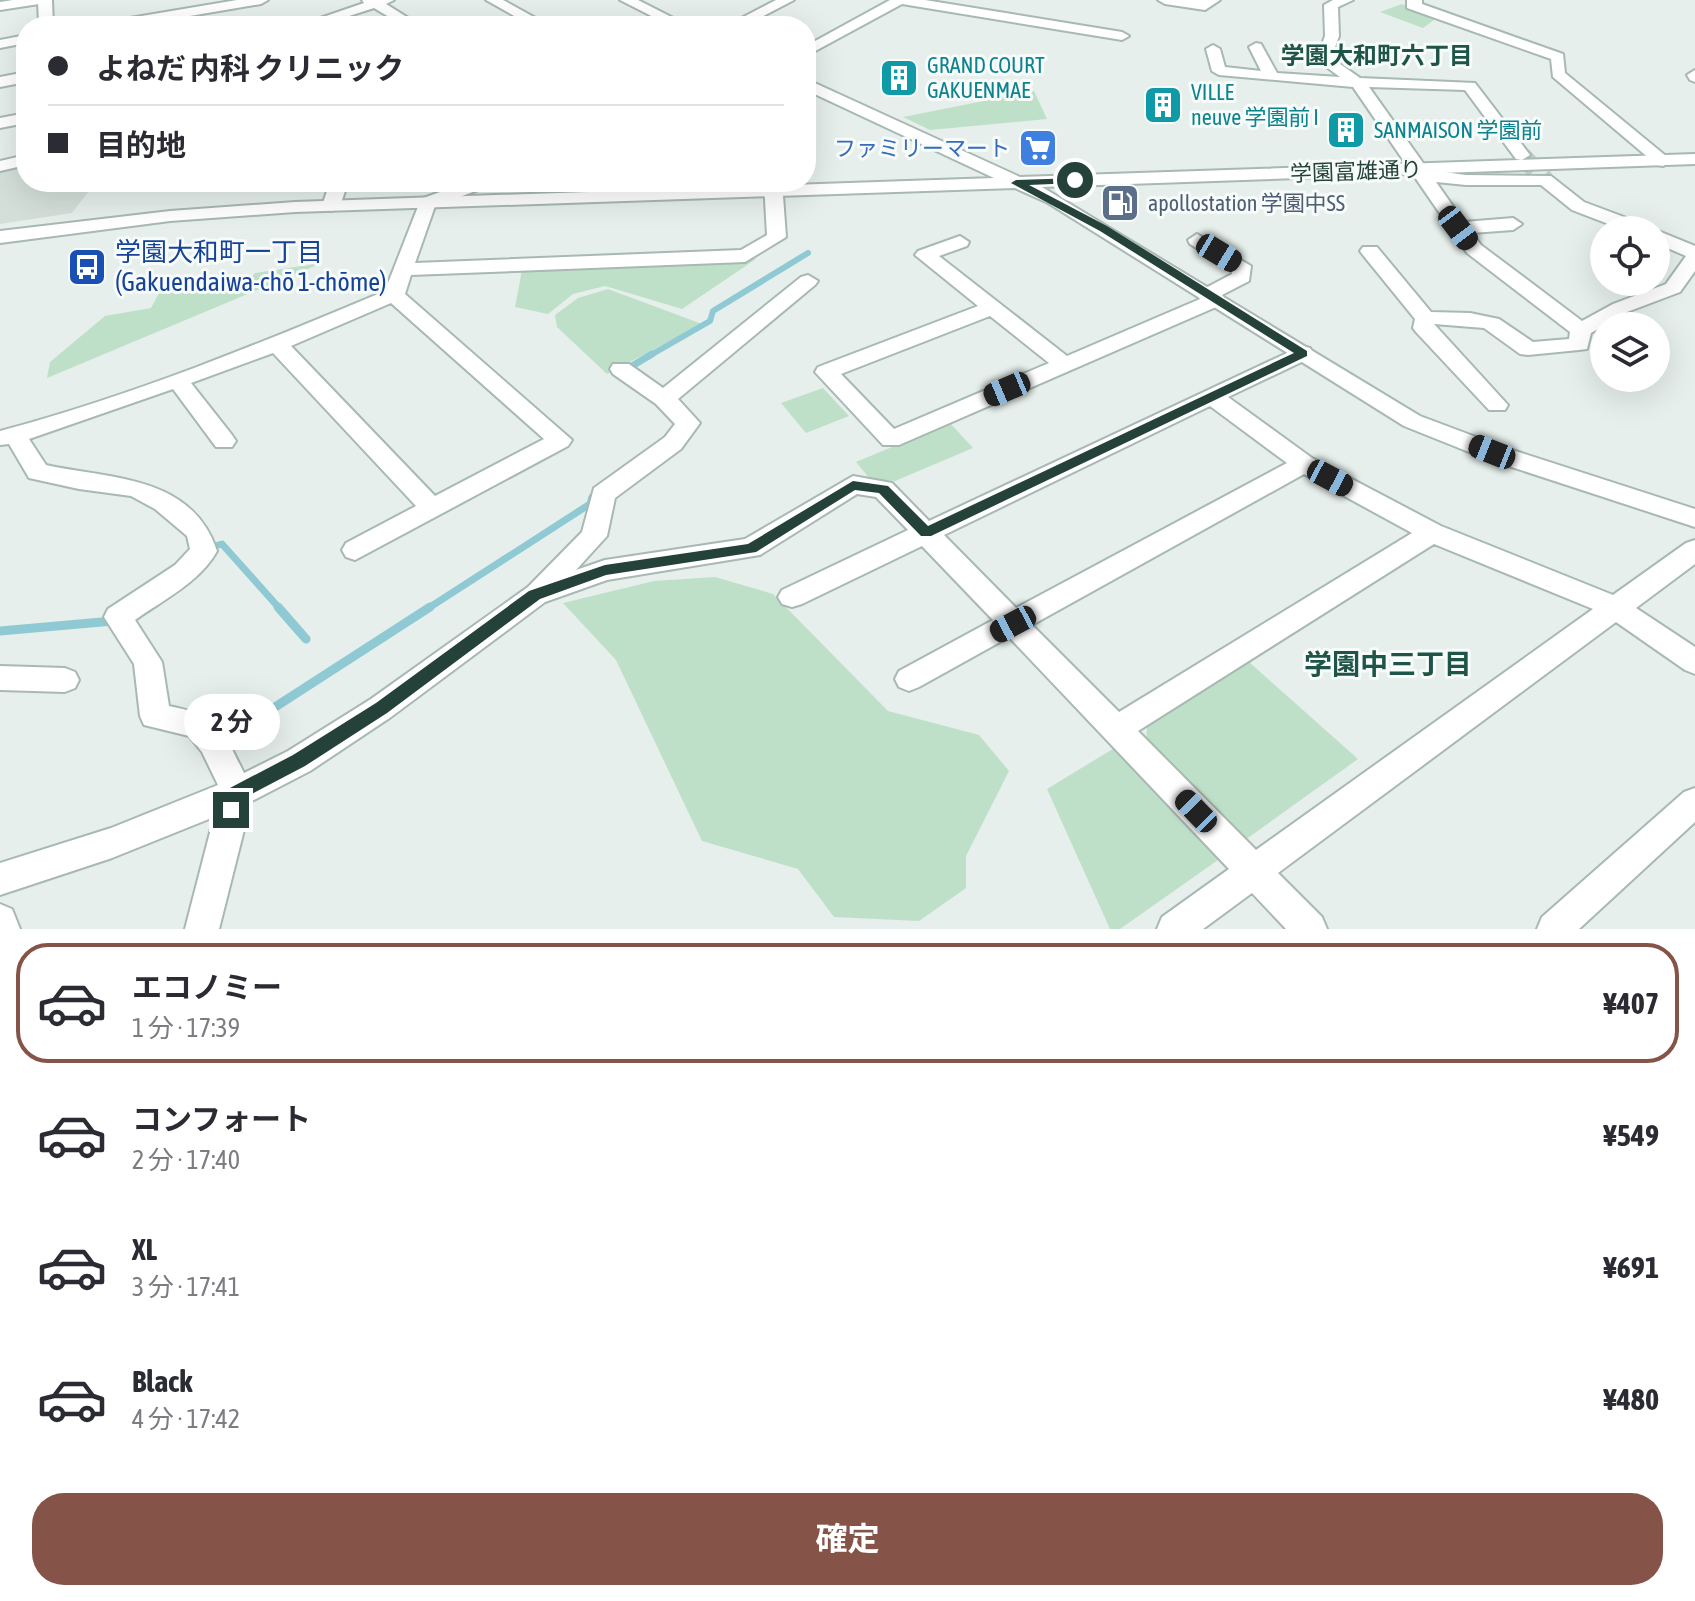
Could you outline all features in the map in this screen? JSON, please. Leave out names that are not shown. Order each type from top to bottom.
[{"type":"street","points":[[0,6],[42,0]]},
{"type":"street","points":[[166,16],[261,0]]},
{"type":"street","points":[[493,0],[524,16]]},
{"type":"street","points":[[627,0],[661,16]]},
{"type":"street","points":[[753,0],[771,8]]},
{"type":"street","points":[[754,16],[787,0]]},
{"type":"street","points":[[816,46],[900,0],[1122,36]]},
{"type":"street","points":[[979,13],[1001,0]]},
{"type":"street","points":[[1165,0],[1205,6],[1213,0]]},
{"type":"street","points":[[1346,0],[1331,5],[1332,36],[1326,53],[1330,63],[1359,84],[1474,249],[1581,330]]},
{"type":"street","points":[[1414,0],[1417,2],[1412,5],[1558,57],[1558,74],[1663,161]]},
{"type":"street","points":[[333,16],[377,1],[399,16]]},
{"type":"street","points":[[1256,47],[1271,75]]},
{"type":"street","points":[[1213,49],[1219,71],[1359,84],[1470,86],[1522,155]]},
{"type":"street","points":[[1226,91],[1229,72]]},
{"type":"street","points":[[816,89],[1063,205],[1412,421],[1492,452],[1695,518]]},
{"type":"street","name":"学園富雄通り","points":[[816,185],[1420,172],[1695,159]]},
{"type":"street","points":[[1420,172],[1466,180],[1545,180],[1578,206],[1604,216]]},
{"type":"street","points":[[331,206],[336,192]]},
{"type":"street","points":[[202,929],[234,785],[213,743],[198,725],[155,716],[148,662],[118,617],[184,572],[204,551],[198,532],[164,503],[136,488],[38,472],[8,437],[52,425],[277,344],[394,295],[406,269],[427,203],[456,192]]},
{"type":"street","name":"学園富雄通り","points":[[0,237],[170,216],[605,192]]},
{"type":"street","points":[[406,269],[745,256],[777,237],[773,192]]},
{"type":"street","points":[[1458,228],[1513,224]]},
{"type":"street","points":[[992,308],[826,372],[891,439],[1211,297],[1242,277],[1241,266],[1197,240]]},
{"type":"street","points":[[960,242],[925,255],[1064,364]]},
{"type":"street","points":[[1581,330],[1620,308],[1673,288],[1695,255],[1670,243]]},
{"type":"street","points":[[1370,251],[1425,318],[1489,320],[1505,328],[1528,349],[1579,344],[1581,330]]},
{"type":"street","points":[[664,399],[808,281]]},
{"type":"street","points":[[355,550],[560,440],[394,295]]},
{"type":"street","points":[[1425,318],[1423,328],[1497,405]]},
{"type":"street","points":[[277,344],[433,509]]},
{"type":"street","points":[[792,597],[1302,353]]},
{"type":"street","points":[[0,879],[112,843],[234,794],[299,761],[381,708],[535,595],[594,536],[603,494],[673,443],[688,423],[664,399],[621,369]]},
{"type":"street","points":[[177,379],[224,441]]},
{"type":"street","points":[[1212,396],[1304,464],[1432,533],[1576,589],[1617,609],[1695,662]]},
{"type":"street","points":[[909,679],[1304,464]]},
{"type":"street","points":[[535,595],[605,570],[751,548],[853,485],[883,489],[1310,929]]},
{"type":"street","points":[[1116,729],[1432,533]]},
{"type":"street","points":[[1174,929],[1695,550]]},
{"type":"street","points":[[0,678],[65,680]]},
{"type":"street","points":[[1554,929],[1695,802]]},
{"type":"street","points":[[0,921],[3,929]]},
{"type":"shaded area","points":[[16,165],[16,192],[88,192],[72,213],[0,224],[0,169]]},
{"type":"green space","points":[[1402,4],[1438,17],[1423,28],[1380,12]]},
{"type":"green space","points":[[1034,91],[1047,119],[930,130],[903,117]]},
{"type":"green space","points":[[756,259],[682,309],[605,286],[573,294],[548,314],[515,307],[522,270]]},
{"type":"green space","points":[[322,263],[47,378],[50,362],[105,316],[151,308],[166,280],[194,278],[191,291],[247,283],[255,273]]},
{"type":"green space","points":[[608,289],[702,324],[607,374],[557,327],[555,315],[578,298]]},
{"type":"green space","points":[[823,388],[849,416],[806,433],[781,403]]},
{"type":"green space","points":[[950,423],[973,448],[895,481],[870,479],[856,462]]},
{"type":"green space","points":[[715,577],[773,594],[888,711],[979,735],[1009,771],[966,856],[966,888],[919,921],[834,917],[798,869],[702,841],[616,660],[563,603],[654,581]]},
{"type":"green space","points":[[1249,662],[1358,759],[1245,840],[1146,744],[1147,726]]},
{"type":"green space","points":[[1116,747],[1212,849],[1218,860],[1120,929],[1110,929],[1047,789]]},
{"type":"waterway","points":[[649,356],[710,321],[713,311],[808,253]]},
{"type":"waterway","points":[[627,369],[652,354]]},
{"type":"waterway","points":[[427,609],[590,504],[592,497]]},
{"type":"waterway","points":[[208,548],[222,544],[280,609]]},
{"type":"waterway","points":[[278,607],[306,639]]},
{"type":"waterway","points":[[224,740],[430,607]]},
{"type":"waterway","points":[[0,631],[113,621]]},
{"type":"tunnel","points":[[1522,156],[1545,180]]},
{"type":"place","name":"GRAND COURT GAKUENMAE","points":[[899,78]]},
{"type":"place","name":"VILLE neuve 学園前 I","points":[[1163,105]]},
{"type":"place","name":"SANMAISON 学園前","points":[[1346,130]]},
{"type":"place","name":"ファミリーマート","points":[[1038,148]]},
{"type":"place","name":"apollostation 学園中SS","points":[[1120,203]]},
{"type":"place","name":"学園大和町一丁目 (Gakuendaiwa-chō 1-chōme)","points":[[87,267]]},
{"type":"district","name":"学園大和町六丁目","points":[[1377,55]]},
{"type":"district","name":"学園中三丁目","points":[[1388,664]]},
{"type":"route","points":[[231,810],[234,794],[299,761],[381,708],[535,595],[605,570],[751,548],[853,485],[883,489],[926,533],[1302,353],[1054,199],[1016,183],[1075,180]]}]
